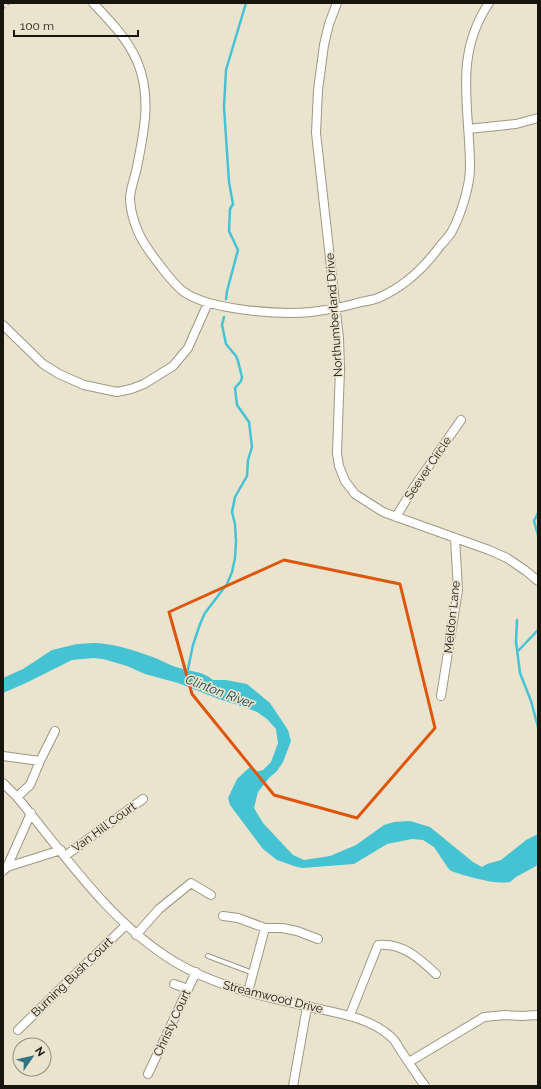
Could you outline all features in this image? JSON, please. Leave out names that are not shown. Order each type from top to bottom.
[{"type":"street","points":[[93,3],[120,32],[130,46],[138,63],[144,83],[146,102],[145,126],[130,197],[132,213],[139,235],[146,247],[168,276],[183,292],[208,303],[246,310],[287,312],[308,312],[336,309],[378,298],[410,280],[428,262],[451,233],[460,213],[467,189],[470,168],[466,102],[468,49],[475,28],[489,3]]},
{"type":"street","name":"Northumberland Drive","points":[[337,3],[329,24],[324,44],[318,90],[316,133],[336,309],[340,369],[337,453],[339,466],[345,481],[355,494],[383,512],[489,550],[507,558],[538,581]]},
{"type":"street","points":[[468,129],[516,124],[538,118]]},
{"type":"street","points":[[3,325],[43,364],[59,374],[84,385],[117,392],[144,384],[173,366],[188,348],[208,303]]},
{"type":"street","name":"Seever Circle","points":[[396,517],[414,487],[461,420]]},
{"type":"street","name":"Meldon Lane","points":[[441,696],[458,590],[455,538]]},
{"type":"street","points":[[17,797],[30,785],[55,731]]},
{"type":"street","points":[[3,756],[40,761]]},
{"type":"street","name":"Streamwood Drive","points":[[3,783],[31,813],[103,902],[136,935],[175,962],[216,982],[307,1007],[350,1015],[373,1025],[391,1037],[425,1086]]},
{"type":"street","name":"Van Hill Court","points":[[5,869],[63,853],[143,799]]},
{"type":"street","points":[[5,869],[31,813]]},
{"type":"street","points":[[136,935],[159,909],[191,882],[211,895]]},
{"type":"street","points":[[224,916],[238,918],[265,928],[282,928],[297,931],[318,939]]},
{"type":"street","name":"Burning Bush Court","points":[[18,1030],[126,925]]},
{"type":"street","points":[[248,992],[265,928]]},
{"type":"street","points":[[350,1015],[378,945],[387,944],[406,950],[422,960],[436,974]]},
{"type":"street","name":"Christy Court","points":[[148,1074],[196,972]]},
{"type":"street","points":[[174,984],[188,989]]},
{"type":"street","points":[[293,1086],[307,1007]]},
{"type":"street","points":[[409,1062],[484,1017],[505,1015],[538,1015]]},
{"type":"lane","points":[[208,956],[253,974]]},
{"type":"path","points":[[3,9],[10,3]]},
{"type":"highlighted area","points":[[284,560],[400,584],[435,728],[357,818],[274,795],[192,694],[169,612]]},
{"type":"water","name":"Clinton River","points":[[77,644],[108,644],[130,649],[181,669],[204,674],[213,680],[226,680],[247,684],[270,703],[288,730],[291,741],[283,762],[258,792],[254,808],[263,823],[293,855],[304,860],[330,856],[356,845],[384,825],[394,822],[410,821],[430,827],[473,862],[482,867],[501,860],[526,840],[538,834],[538,865],[510,882],[504,883],[480,880],[451,871],[434,847],[423,840],[412,839],[387,844],[354,864],[302,868],[277,860],[263,849],[230,805],[228,798],[237,779],[250,767],[252,767],[255,772],[263,770],[271,762],[278,743],[276,729],[267,719],[257,712],[178,683],[145,674],[127,666],[103,659],[93,658],[72,660],[3,693],[3,678],[23,669],[52,650]]},
{"type":"waterway","points":[[226,299],[238,250],[229,231],[230,209],[233,204],[229,182],[224,107],[226,70],[246,3]]},
{"type":"waterway","name":"Clinton River","points":[[188,669],[193,645],[200,624],[205,613],[227,584],[232,572],[236,541],[235,524],[232,512],[235,497],[247,476],[248,460],[252,447],[249,422],[237,405],[235,388],[241,381],[242,377],[236,356],[226,344],[222,325],[224,317]]},
{"type":"waterway","points":[[538,513],[534,521],[538,535]]},
{"type":"waterway","points":[[517,620],[516,642],[520,673],[531,701],[538,727]]},
{"type":"waterway","points":[[518,651],[538,630]]}]
